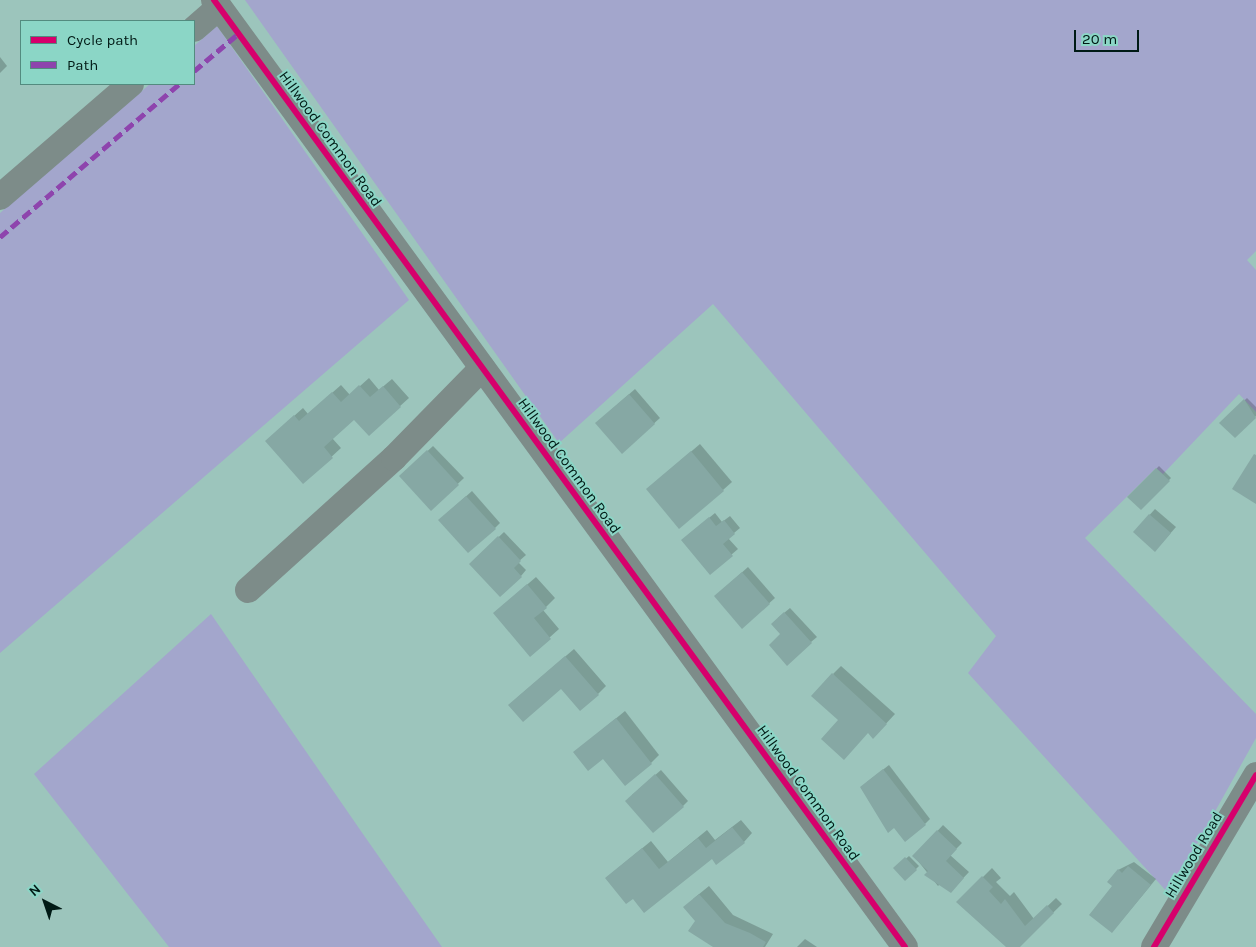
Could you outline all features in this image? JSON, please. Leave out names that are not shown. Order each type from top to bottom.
[{"type":"street","points":[[195,28],[216,4]]},
{"type":"street","name":"Hillwood Common Road","points":[[216,4],[905,947]]},
{"type":"street","points":[[0,197],[130,85]]},
{"type":"street","points":[[248,590],[380,470],[482,368]]},
{"type":"street","name":"Hillwood Road","points":[[1154,947],[1256,775]]},
{"type":"shaded area","points":[[245,0],[1256,0],[1256,251],[1247,260],[1256,270],[1256,412],[1239,394],[1163,474],[1156,468],[1085,538],[1256,714],[1256,738],[1169,894],[968,673],[996,636],[713,304],[559,443]]},
{"type":"shaded area","points":[[217,26],[409,300],[0,653],[0,213],[149,85],[195,85],[195,45]]},
{"type":"shaded area","points":[[211,614],[442,947],[169,947],[34,774]]},
{"type":"building","points":[[359,385],[370,397],[383,386],[401,407],[369,436],[354,420],[324,447],[333,458],[303,484],[265,441],[294,415],[299,421],[332,392],[341,402]]},
{"type":"building","points":[[629,394],[655,424],[622,454],[595,423]]},
{"type":"building","points":[[1244,399],[1256,418],[1235,438],[1219,423]]},
{"type":"building","points":[[427,450],[459,485],[431,511],[399,476]]},
{"type":"building","points":[[691,451],[724,491],[679,529],[646,489]]},
{"type":"building","points":[[1254,454],[1256,455],[1256,504],[1232,489]]},
{"type":"building","points":[[1156,468],[1170,481],[1141,510],[1127,497]]},
{"type":"building","points":[[466,496],[496,529],[468,553],[438,520]]},
{"type":"building","points":[[1149,514],[1171,533],[1155,552],[1133,532]]},
{"type":"building","points":[[709,517],[716,526],[724,520],[735,534],[723,544],[733,556],[710,575],[681,540]]},
{"type":"building","points":[[498,536],[521,561],[514,568],[522,577],[500,597],[469,564]]},
{"type":"building","points":[[742,572],[770,604],[742,629],[714,596]]},
{"type":"building","points":[[527,584],[547,608],[534,618],[551,639],[530,657],[493,613]]},
{"type":"building","points":[[784,612],[812,643],[787,666],[769,645],[780,634],[771,624]]},
{"type":"building","points":[[565,656],[599,695],[580,711],[561,689],[523,722],[508,705]]},
{"type":"building","points":[[832,673],[887,724],[873,739],[868,733],[844,760],[821,739],[838,720],[811,696]]},
{"type":"building","points":[[616,718],[652,764],[625,786],[603,759],[588,771],[573,752]]},
{"type":"building","points":[[883,769],[926,825],[905,842],[894,828],[888,833],[860,787]]},
{"type":"building","points":[[655,774],[684,807],[653,833],[625,801]]},
{"type":"building","points":[[732,827],[745,843],[716,865],[712,859],[644,913],[633,899],[626,904],[605,878],[642,848],[659,869],[698,838],[706,848]]},
{"type":"building","points":[[937,830],[957,849],[946,861],[964,878],[951,893],[924,875],[928,871],[912,856]]},
{"type":"building","points":[[905,857],[917,870],[905,881],[893,868]]},
{"type":"building","points":[[1128,866],[1151,885],[1112,933],[1089,915],[1112,886],[1107,882],[1118,869],[1122,873]]},
{"type":"building","points":[[982,876],[993,887],[989,891],[1001,904],[1005,899],[1025,926],[1047,905],[1054,913],[1020,947],[1006,947],[956,902]]},
{"type":"building","points":[[699,894],[725,923],[766,942],[763,947],[713,947],[688,931],[695,921],[683,907]]},
{"type":"marked path","points":[[195,70],[238,34]]},
{"type":"marked path","points":[[0,237],[178,85]]},
{"type":"cycle path","points":[[214,0],[905,947]]},
{"type":"cycle path","points":[[1154,947],[1256,775]]}]
